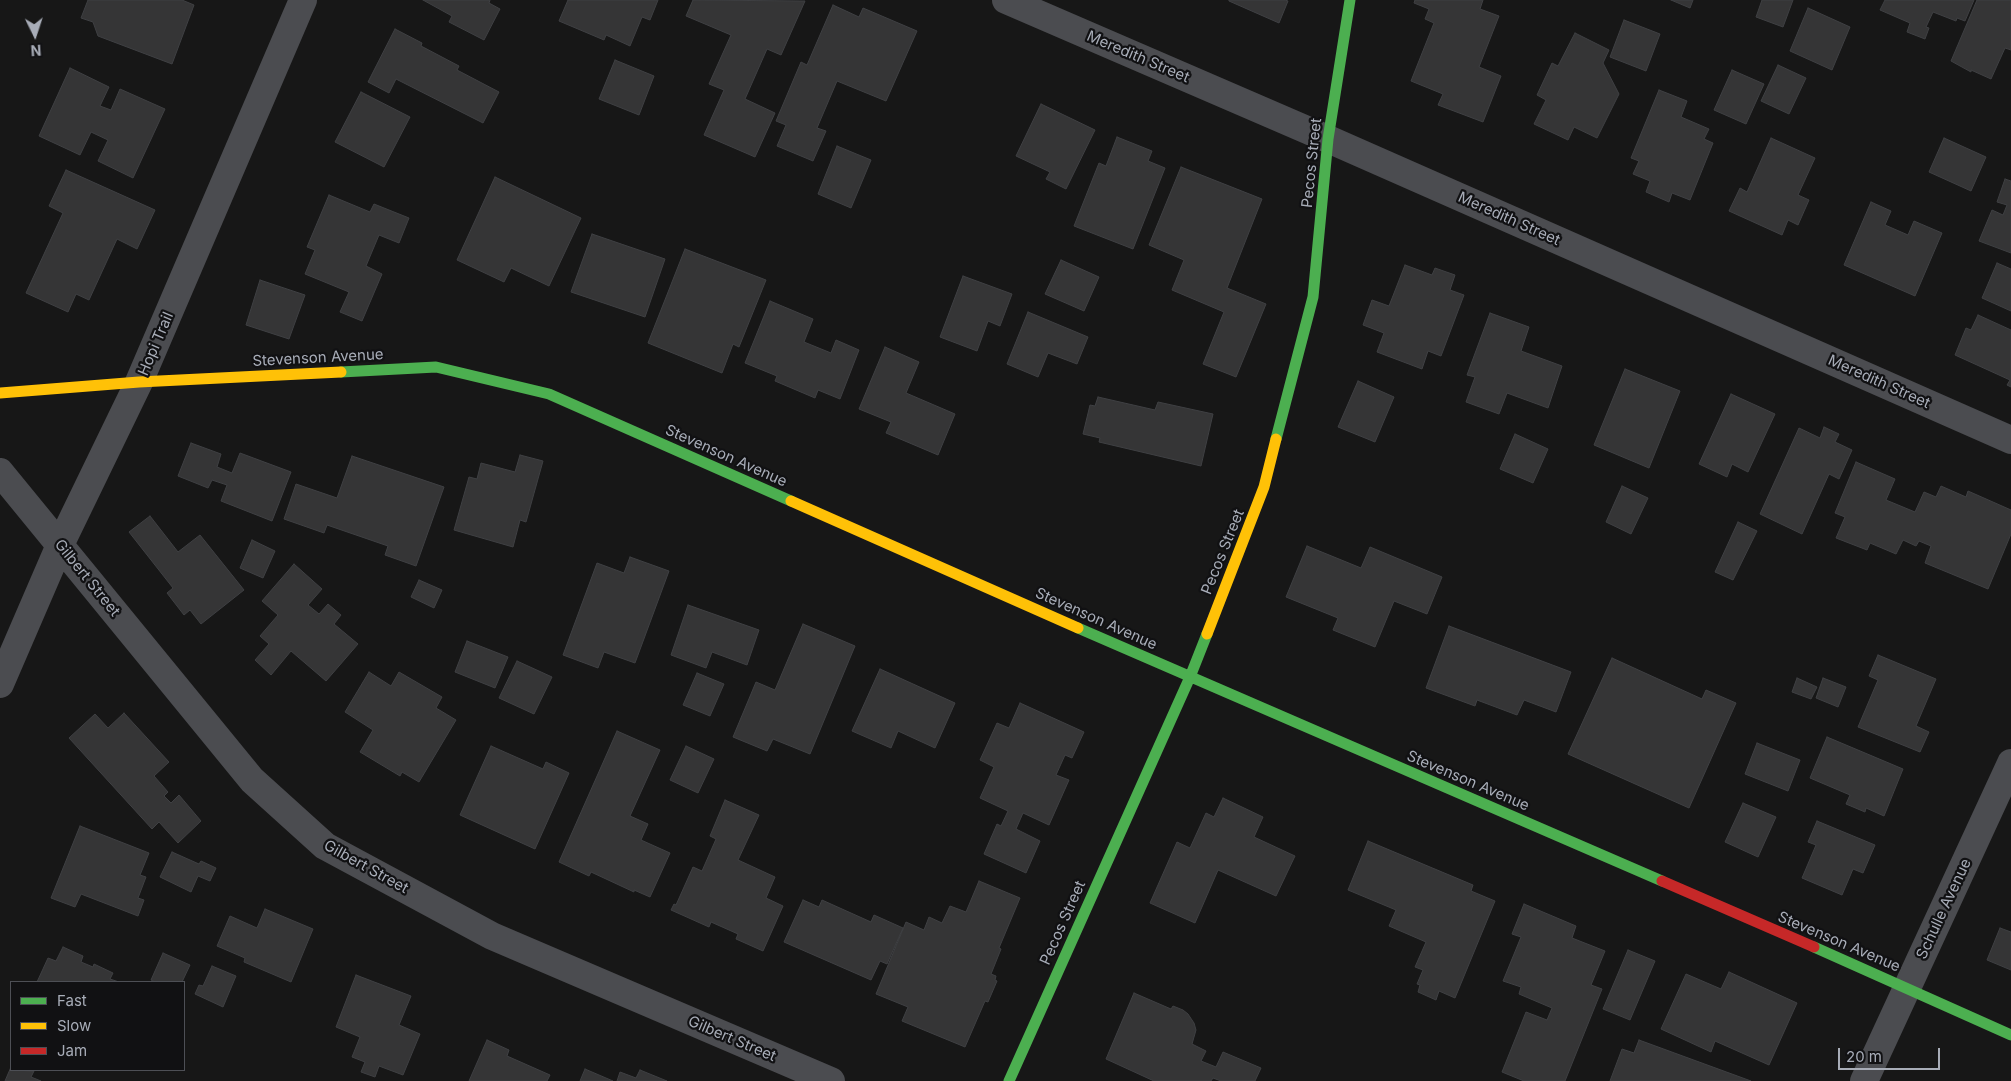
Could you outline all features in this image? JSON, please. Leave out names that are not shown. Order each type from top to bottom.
[{"type":"street","name":"Hopi Trail","points":[[0,684],[60,545],[139,382],[303,0]]},
{"type":"street","name":"Meredith Street","points":[[1006,0],[1328,139],[2011,440]]},
{"type":"street","name":"Pecos Street","points":[[1009,1081],[1190,677],[1264,487],[1314,297],[1328,139],[1350,0]]},
{"type":"street","name":"Stevenson Avenue","points":[[139,382],[436,367],[549,394],[1190,677],[1908,988],[2011,1035]]},
{"type":"street","points":[[0,393],[139,382]]},
{"type":"street","name":"Gilbert Street","points":[[0,472],[252,780],[325,846],[492,936],[830,1081]]},
{"type":"street","name":"Schulle Avenue","points":[[1864,1081],[2011,763]]},
{"type":"building","points":[[88,0],[182,0],[194,5],[172,64],[98,36],[93,22],[81,18]]},
{"type":"building","points":[[423,0],[490,0],[489,3],[500,9],[484,40],[449,22],[452,16]]},
{"type":"building","points":[[568,0],[658,0],[650,20],[642,17],[630,46],[606,35],[604,40],[559,21]]},
{"type":"building","points":[[693,0],[805,1],[781,55],[767,49],[745,99],[775,113],[755,157],[704,135],[724,90],[709,84],[731,35],[686,16]]},
{"type":"building","points":[[1229,0],[1285,0],[1288,1],[1279,23]]},
{"type":"building","points":[[1415,0],[1483,0],[1480,9],[1499,16],[1479,67],[1501,76],[1483,122],[1438,105],[1443,94],[1411,81],[1434,23],[1425,19],[1429,9],[1414,3]]},
{"type":"building","points":[[1671,0],[1693,0],[1690,8]]},
{"type":"building","points":[[1762,0],[1793,0],[1783,27],[1756,17]]},
{"type":"building","points":[[1885,0],[1974,0],[1965,21],[1957,18],[1956,21],[1933,12],[1926,27],[1929,28],[1925,39],[1907,32],[1910,23],[1880,10]]},
{"type":"building","points":[[1977,0],[2011,0],[2011,50],[2005,48],[1991,79],[1971,70],[1971,72],[1951,61]]},
{"type":"building","points":[[833,5],[859,17],[863,8],[917,31],[886,101],[837,81],[817,128],[826,131],[813,161],[777,146],[786,125],[776,121],[801,62],[807,65]]},
{"type":"building","points":[[1808,8],[1850,27],[1832,70],[1790,51]]},
{"type":"building","points":[[1624,20],[1660,34],[1646,71],[1610,57]]},
{"type":"building","points":[[395,29],[422,43],[421,46],[459,66],[457,70],[499,92],[483,123],[396,79],[389,93],[368,82]]},
{"type":"building","points":[[1575,33],[1609,50],[1603,63],[1619,94],[1597,138],[1574,127],[1568,140],[1534,124],[1546,100],[1537,95],[1552,63],[1558,66]]},
{"type":"building","points":[[615,60],[654,76],[639,115],[599,99]]},
{"type":"building","points":[[1778,65],[1806,78],[1789,114],[1761,101]]},
{"type":"building","points":[[70,68],[109,87],[100,106],[111,110],[120,89],[165,109],[133,178],[98,161],[108,140],[91,132],[80,155],[39,136]]},
{"type":"building","points":[[1732,70],[1764,84],[1746,124],[1714,110]]},
{"type":"building","points":[[1659,90],[1687,101],[1681,117],[1709,129],[1704,139],[1713,143],[1690,200],[1672,193],[1669,202],[1646,192],[1650,181],[1633,174],[1639,161],[1631,158]]},
{"type":"building","points":[[361,92],[410,117],[384,167],[335,142]]},
{"type":"building","points":[[1041,104],[1095,130],[1066,189],[1046,179],[1050,172],[1016,156]]},
{"type":"building","points":[[1117,137],[1152,151],[1148,161],[1165,168],[1133,249],[1074,226],[1099,163],[1106,166]]},
{"type":"building","points":[[1771,138],[1815,158],[1798,195],[1809,200],[1798,225],[1788,220],[1782,235],[1729,211],[1740,188],[1747,192]]},
{"type":"building","points":[[1944,138],[1986,157],[1971,191],[1929,172]]},
{"type":"building","points":[[837,146],[871,160],[851,208],[818,194]]},
{"type":"building","points":[[1181,167],[1262,199],[1227,288],[1266,304],[1236,377],[1203,364],[1224,312],[1172,290],[1184,260],[1149,245]]},
{"type":"building","points":[[66,170],[155,210],[137,249],[117,239],[89,300],[76,294],[68,312],[26,293],[63,213],[49,206]]},
{"type":"building","points":[[495,177],[581,218],[549,286],[511,268],[504,282],[457,260]]},
{"type":"building","points":[[2005,179],[2011,181],[2011,253],[1979,241],[1992,210],[2003,215],[2007,205],[1997,202]]},
{"type":"building","points":[[329,195],[370,212],[374,204],[409,218],[399,243],[379,235],[366,266],[382,274],[362,321],[340,312],[349,292],[305,274],[315,250],[307,247]]},
{"type":"building","points":[[1871,202],[1891,211],[1885,225],[1908,235],[1914,221],[1942,233],[1915,296],[1844,265]]},
{"type":"building","points":[[592,234],[665,259],[645,317],[571,292]]},
{"type":"building","points":[[685,249],[766,280],[739,347],[733,344],[722,373],[648,343]]},
{"type":"building","points":[[1061,260],[1099,277],[1084,311],[1045,294]]},
{"type":"building","points":[[1997,263],[2011,269],[2011,311],[1982,298]]},
{"type":"building","points":[[1405,265],[1432,275],[1435,268],[1455,275],[1450,290],[1464,295],[1441,356],[1428,351],[1422,369],[1377,352],[1384,333],[1363,325],[1372,300],[1389,306]]},
{"type":"building","points":[[963,276],[1012,294],[1000,326],[988,321],[977,351],[940,337]]},
{"type":"building","points":[[260,280],[305,295],[289,339],[246,325]]},
{"type":"building","points":[[770,301],[813,319],[804,342],[831,353],[836,340],[859,350],[840,399],[818,390],[815,398],[775,381],[777,376],[745,363]]},
{"type":"building","points":[[1028,312],[1088,337],[1077,364],[1048,353],[1038,377],[1007,364]]},
{"type":"building","points":[[1490,313],[1529,327],[1521,351],[1562,366],[1548,408],[1507,393],[1499,414],[1466,402],[1475,377],[1467,375]]},
{"type":"building","points":[[1978,315],[2011,330],[2011,387],[2007,385],[2010,380],[1955,355],[1966,328],[1971,330]]},
{"type":"building","points":[[885,347],[919,362],[906,393],[955,414],[938,455],[886,433],[891,422],[859,409]]},
{"type":"building","points":[[1625,369],[1680,391],[1649,468],[1594,445]]},
{"type":"building","points":[[1358,381],[1394,397],[1375,442],[1338,427]]},
{"type":"building","points":[[1731,394],[1775,414],[1748,472],[1732,464],[1727,477],[1699,464]]},
{"type":"building","points":[[1098,397],[1155,410],[1158,402],[1213,414],[1201,466],[1099,442],[1100,438],[1083,434],[1090,405],[1095,406]]},
{"type":"building","points":[[1824,427],[1839,434],[1835,442],[1852,450],[1839,479],[1829,474],[1802,534],[1760,514],[1799,428],[1820,438]]},
{"type":"building","points":[[1515,434],[1548,449],[1533,483],[1500,469]]},
{"type":"building","points":[[191,443],[221,454],[217,467],[232,473],[240,453],[291,472],[272,521],[221,501],[227,485],[212,480],[208,488],[178,476]]},
{"type":"building","points":[[520,455],[543,461],[526,522],[520,520],[513,547],[454,530],[469,477],[477,479],[481,463],[515,472]]},
{"type":"building","points":[[352,456],[444,487],[416,566],[385,555],[388,546],[327,525],[324,533],[284,519],[296,484],[337,498]]},
{"type":"building","points":[[1856,462],[1895,479],[1886,500],[1915,512],[1924,492],[1936,497],[1941,486],[1966,497],[1968,491],[2011,510],[2011,534],[1988,589],[1925,563],[1931,546],[1919,541],[1916,546],[1903,540],[1896,554],[1870,543],[1867,550],[1836,538],[1845,517],[1835,513]]},
{"type":"building","points":[[1622,486],[1648,498],[1631,534],[1606,522]]},
{"type":"building","points":[[150,516],[178,552],[200,535],[244,590],[201,624],[190,610],[184,615],[167,593],[173,588],[129,532]]},
{"type":"building","points":[[1738,522],[1757,531],[1733,580],[1715,572]]},
{"type":"building","points":[[252,540],[275,551],[263,578],[240,568]]},
{"type":"building","points":[[1307,546],[1361,568],[1370,547],[1442,577],[1427,614],[1394,601],[1375,647],[1333,630],[1338,618],[1286,597]]},
{"type":"building","points":[[630,557],[669,571],[635,663],[604,652],[598,668],[563,655],[597,563],[624,573]]},
{"type":"building","points":[[294,564],[322,589],[308,605],[319,614],[328,604],[341,615],[334,624],[358,644],[326,681],[291,651],[271,675],[255,660],[269,644],[260,636],[278,615],[262,601]]},
{"type":"building","points":[[419,580],[442,590],[434,608],[411,597]]},
{"type":"building","points":[[688,605],[759,630],[747,665],[712,652],[706,668],[671,655]]},
{"type":"building","points":[[803,624],[855,646],[810,754],[773,739],[767,751],[733,737],[756,682],[775,690]]},
{"type":"building","points":[[1449,626],[1571,672],[1556,712],[1524,700],[1517,715],[1477,700],[1475,706],[1426,688]]},
{"type":"building","points":[[467,641],[508,657],[495,688],[455,672]]},
{"type":"building","points":[[1878,655],[1936,679],[1916,726],[1929,732],[1920,752],[1858,727],[1878,680],[1869,676]]},
{"type":"building","points":[[1612,658],[1702,699],[1706,690],[1736,703],[1689,808],[1568,754]]},
{"type":"building","points":[[517,661],[552,677],[534,714],[499,698]]},
{"type":"building","points":[[880,669],[955,703],[935,748],[898,731],[891,748],[852,731]]},
{"type":"building","points":[[369,672],[391,686],[399,672],[442,697],[436,708],[456,720],[419,782],[402,772],[400,776],[360,752],[373,730],[345,712]]},
{"type":"building","points":[[697,673],[724,684],[710,716],[683,705]]},
{"type":"building","points":[[1797,678],[1817,687],[1811,699],[1792,692]]},
{"type":"building","points":[[1823,678],[1846,687],[1838,707],[1816,698]]},
{"type":"building","points":[[1020,703],[1084,732],[1072,758],[1065,755],[1056,775],[1069,780],[1049,825],[1023,813],[1016,829],[1040,841],[1026,873],[984,854],[997,824],[1001,826],[1008,811],[980,798],[994,767],[980,760],[997,723],[1009,728]]},
{"type":"building","points":[[124,713],[169,762],[154,776],[168,792],[164,796],[171,803],[179,795],[201,821],[178,843],[159,822],[152,829],[69,738],[95,714],[108,728]]},
{"type":"building","points":[[617,731],[660,750],[630,816],[648,824],[641,840],[670,853],[650,897],[634,890],[634,892],[591,872],[589,876],[559,862]]},
{"type":"building","points":[[1827,737],[1903,769],[1884,816],[1866,808],[1865,812],[1846,804],[1850,795],[1810,778]]},
{"type":"building","points":[[1757,743],[1800,760],[1788,791],[1745,774]]},
{"type":"building","points":[[491,746],[543,769],[546,762],[569,773],[535,849],[460,815]]},
{"type":"building","points":[[686,746],[714,759],[698,793],[670,780]]},
{"type":"building","points":[[1223,798],[1263,817],[1254,837],[1295,856],[1276,896],[1218,870],[1195,923],[1150,903],[1177,842],[1190,848],[1206,813],[1214,817]]},
{"type":"building","points":[[725,800],[759,815],[738,860],[775,877],[766,898],[783,906],[763,951],[736,939],[738,934],[711,922],[709,927],[671,910],[674,904],[676,905],[693,867],[702,871],[716,839],[710,836]]},
{"type":"building","points":[[1743,803],[1776,817],[1758,857],[1725,842]]},
{"type":"building","points":[[1817,821],[1875,845],[1863,873],[1853,869],[1842,895],[1802,878],[1816,845],[1808,842]]},
{"type":"building","points":[[80,826],[149,853],[140,875],[146,877],[138,898],[144,900],[138,916],[81,894],[75,907],[51,898]]},
{"type":"building","points":[[1368,841],[1473,885],[1471,891],[1495,901],[1455,998],[1439,991],[1436,1000],[1418,992],[1420,985],[1417,984],[1423,970],[1415,967],[1426,942],[1389,926],[1396,910],[1348,890]]},
{"type":"building","points":[[172,852],[199,864],[201,861],[216,868],[210,881],[198,876],[191,892],[160,877]]},
{"type":"building","points":[[979,881],[1020,898],[999,948],[1001,949],[991,974],[996,976],[995,980],[997,981],[988,1002],[985,1001],[965,1047],[902,1021],[908,1007],[876,994],[906,922],[924,930],[929,917],[942,923],[950,906],[966,912]]},
{"type":"building","points":[[803,900],[819,907],[822,900],[871,922],[874,915],[903,928],[887,964],[880,961],[871,980],[784,942]]},
{"type":"building","points":[[1524,904],[1576,926],[1572,938],[1605,951],[1591,985],[1602,989],[1565,1081],[1524,1081],[1502,1072],[1526,1012],[1547,1020],[1552,1008],[1519,994],[1521,987],[1503,981],[1521,937],[1512,934]]},
{"type":"building","points":[[265,909],[313,929],[291,982],[244,962],[245,958],[217,946],[230,916],[257,928]]},
{"type":"building","points":[[2000,928],[2011,932],[2011,970],[1987,960]]},
{"type":"building","points":[[63,947],[83,956],[81,962],[93,967],[94,964],[113,973],[110,979],[116,981],[37,981],[48,958],[56,961]]},
{"type":"building","points":[[1628,950],[1655,961],[1630,1020],[1603,1009]]},
{"type":"building","points":[[163,953],[190,965],[182,981],[151,980]]},
{"type":"building","points":[[212,966],[236,976],[223,1007],[195,994],[199,985],[203,986]]},
{"type":"building","points":[[1729,972],[1797,1003],[1769,1065],[1715,1041],[1711,1052],[1661,1029],[1686,974],[1721,989]]},
{"type":"building","points":[[356,975],[411,996],[399,1025],[420,1034],[403,1075],[379,1066],[375,1077],[361,1072],[365,1062],[352,1057],[360,1037],[336,1027]]},
{"type":"building","points":[[1134,993],[1171,1009],[1173,1006],[1188,1014],[1196,1030],[1192,1044],[1206,1051],[1201,1061],[1216,1067],[1223,1052],[1261,1068],[1255,1081],[1221,1081],[1213,1078],[1211,1081],[1154,1081],[1106,1059]]},
{"type":"building","points":[[487,1040],[509,1050],[507,1056],[550,1075],[547,1081],[469,1081]]},
{"type":"building","points":[[1639,1040],[1751,1081],[1610,1081],[1622,1049],[1634,1053]]},
{"type":"building","points":[[10,1069],[10,1071],[34,1071],[31,1077],[41,1081],[5,1081]]},
{"type":"building","points":[[585,1069],[613,1081],[580,1081]]},
{"type":"building","points":[[640,1070],[667,1081],[617,1081],[620,1072],[636,1078]]},
{"type":"traffic: fast","points":[[1276,439],[1313,297],[1328,139],[1350,0]]},
{"type":"traffic: fast","points":[[341,372],[436,367],[549,394],[791,501]]},
{"type":"traffic: fast","points":[[1078,628],[1662,881]]},
{"type":"traffic: fast","points":[[1009,1081],[1190,677],[1207,634]]},
{"type":"traffic: fast","points":[[1814,947],[2011,1035]]},
{"type":"traffic: slow","points":[[0,393],[139,382],[341,372]]},
{"type":"traffic: slow","points":[[1207,634],[1264,487],[1276,439]]},
{"type":"traffic: slow","points":[[791,501],[1078,628]]},
{"type":"traffic: jam","points":[[1662,881],[1814,947]]}]
